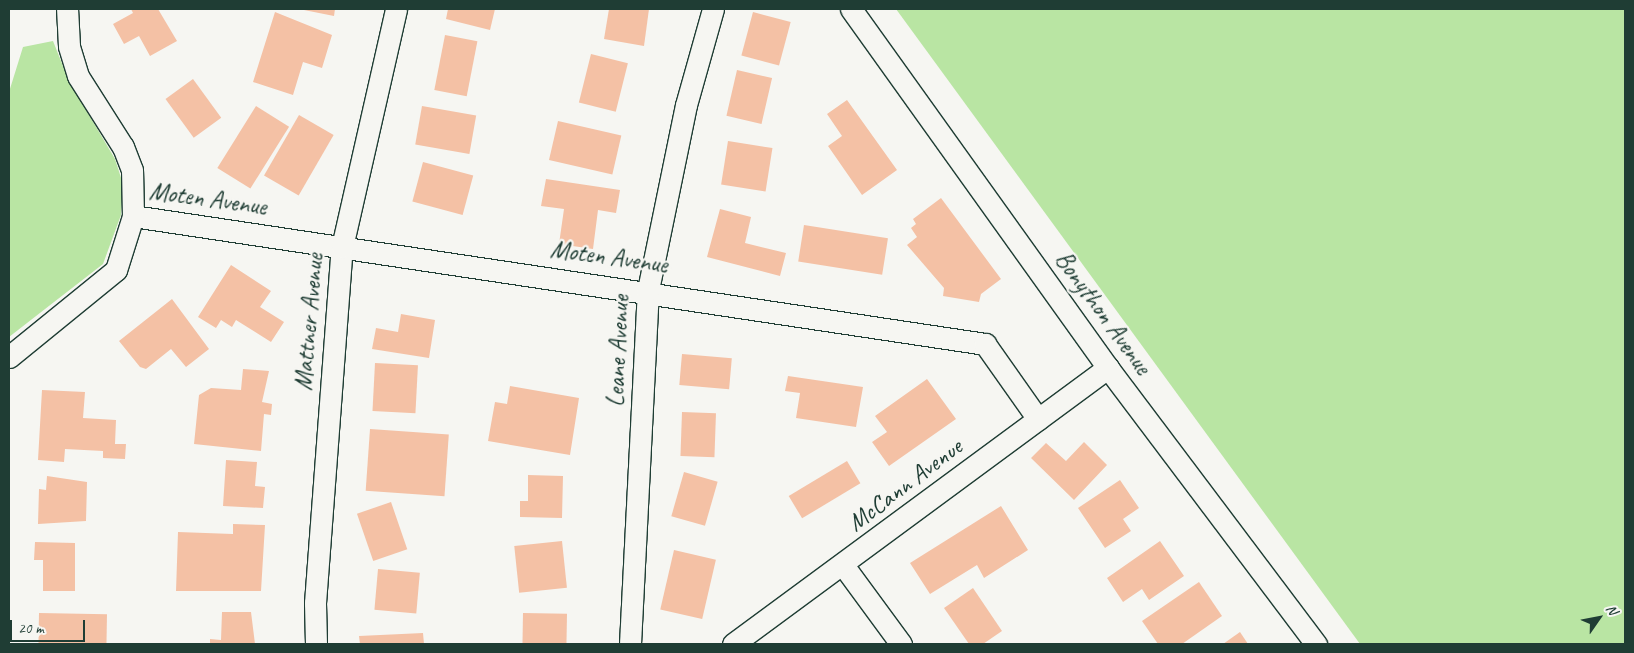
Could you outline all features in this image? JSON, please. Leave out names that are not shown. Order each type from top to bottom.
[{"type":"street","points":[[9,357],[116,270],[133,216],[130,164],[78,76],[69,46],[67,9]]},
{"type":"street","name":"Mattner Avenue","points":[[316,644],[315,604],[342,247],[396,9]]},
{"type":"street","name":"Leane Avenue","points":[[630,644],[648,290],[686,105],[713,9]]},
{"type":"street","name":"Bonython Avenue","points":[[851,9],[1108,368],[1316,644]]},
{"type":"street","name":"Moten Avenue","points":[[133,216],[648,290],[985,344],[1038,419]]},
{"type":"street","name":"McCann Avenue","points":[[733,644],[843,565],[1108,368]]},
{"type":"street","points":[[843,565],[901,644]]},
{"type":"green space","points":[[896,9],[1625,9],[1625,644],[1360,644]]},
{"type":"green space","points":[[53,41],[69,81],[115,159],[123,184],[121,215],[103,264],[9,337],[9,92],[23,47]]},
{"type":"building","points":[[131,9],[158,9],[177,41],[150,56],[139,36],[124,44],[113,24],[133,13]]},
{"type":"building","points":[[299,9],[335,9],[334,16]]},
{"type":"building","points":[[448,9],[495,9],[490,30],[446,19]]},
{"type":"building","points":[[609,9],[649,9],[644,46],[604,39]]},
{"type":"building","points":[[275,12],[332,35],[322,68],[303,62],[293,95],[253,82]]},
{"type":"building","points":[[753,12],[791,22],[779,66],[741,55]]},
{"type":"building","points":[[445,35],[477,41],[467,96],[434,90]]},
{"type":"building","points":[[591,54],[628,63],[616,112],[579,103]]},
{"type":"building","points":[[737,70],[772,78],[762,124],[726,116]]},
{"type":"building","points":[[193,79],[221,118],[194,138],[165,99]]},
{"type":"building","points":[[847,100],[897,170],[862,195],[828,146],[842,136],[827,114]]},
{"type":"building","points":[[256,106],[289,127],[250,189],[217,168]]},
{"type":"building","points":[[422,106],[476,116],[469,154],[415,144]]},
{"type":"building","points":[[299,115],[334,135],[299,196],[264,176]]},
{"type":"building","points":[[558,121],[621,136],[612,175],[549,160]]},
{"type":"building","points":[[728,141],[772,148],[766,191],[721,184]]},
{"type":"building","points":[[423,162],[473,175],[463,215],[412,202]]},
{"type":"building","points":[[546,179],[620,190],[616,213],[598,210],[593,249],[559,244],[564,209],[541,206]]},
{"type":"building","points":[[941,198],[1001,279],[981,294],[979,302],[943,296],[944,288],[907,245],[917,237],[911,228],[916,224],[913,219]]},
{"type":"building","points":[[720,209],[751,217],[745,243],[786,253],[780,276],[707,257]]},
{"type":"building","points":[[804,225],[888,238],[882,275],[798,262]]},
{"type":"building","points":[[231,265],[271,291],[260,307],[284,322],[271,342],[236,320],[232,327],[221,320],[216,328],[198,317]]},
{"type":"building","points":[[172,299],[209,349],[186,367],[171,349],[146,369],[140,367],[119,341]]},
{"type":"building","points":[[401,314],[435,320],[429,358],[372,349],[376,328],[398,332]]},
{"type":"building","points":[[682,354],[732,358],[729,389],[679,385]]},
{"type":"building","points":[[375,363],[418,365],[415,413],[372,411]]},
{"type":"building","points":[[243,369],[269,371],[262,402],[272,404],[271,415],[264,414],[261,451],[194,444],[199,395],[211,388],[241,390]]},
{"type":"building","points":[[788,376],[863,387],[856,427],[796,418],[800,393],[785,391]]},
{"type":"building","points":[[927,379],[956,419],[889,466],[872,442],[887,432],[875,416]]},
{"type":"building","points":[[510,386],[579,398],[570,455],[488,441],[495,402],[507,404]]},
{"type":"building","points":[[42,390],[85,392],[83,418],[116,420],[115,444],[126,444],[125,459],[103,458],[103,451],[65,449],[64,462],[38,460]]},
{"type":"building","points":[[682,412],[716,413],[714,457],[680,456]]},
{"type":"building","points":[[370,429],[449,435],[444,496],[366,491]]},
{"type":"building","points":[[1084,442],[1107,465],[1074,500],[1031,458],[1046,443],[1066,461]]},
{"type":"building","points":[[226,460],[257,462],[255,486],[265,487],[263,508],[223,506]]},
{"type":"building","points":[[847,461],[860,483],[802,518],[789,496]]},
{"type":"building","points":[[684,472],[718,482],[705,526],[671,516]]},
{"type":"building","points":[[528,475],[563,476],[562,518],[520,517],[520,501],[528,501]]},
{"type":"building","points":[[47,476],[87,482],[86,521],[38,524],[39,489],[46,490]]},
{"type":"building","points":[[1120,480],[1139,508],[1123,519],[1131,531],[1105,548],[1078,508]]},
{"type":"building","points":[[391,502],[407,549],[373,561],[357,514]]},
{"type":"building","points":[[1001,506],[1028,550],[984,578],[977,565],[930,594],[910,563]]},
{"type":"building","points":[[233,524],[265,525],[261,591],[176,591],[178,532],[233,534]]},
{"type":"building","points":[[562,541],[567,588],[519,593],[514,546]]},
{"type":"building","points":[[1160,541],[1184,576],[1149,600],[1142,589],[1123,602],[1107,578]]},
{"type":"building","points":[[35,542],[75,543],[75,591],[43,591],[43,560],[34,560]]},
{"type":"building","points":[[674,550],[716,560],[702,619],[660,609]]},
{"type":"building","points":[[378,569],[420,573],[416,614],[374,610]]},
{"type":"building","points":[[1199,582],[1222,616],[1182,644],[1158,644],[1142,621]]},
{"type":"building","points":[[973,588],[1002,631],[983,644],[969,644],[944,608]]},
{"type":"building","points":[[222,612],[251,612],[255,644],[210,644],[210,639],[221,640]]},
{"type":"building","points":[[39,613],[107,614],[106,644],[38,644]]},
{"type":"building","points":[[523,613],[567,614],[566,644],[522,644]]},
{"type":"building","points":[[1240,632],[1248,644],[1223,644]]},
{"type":"building","points":[[423,633],[424,644],[360,644],[359,636]]}]
